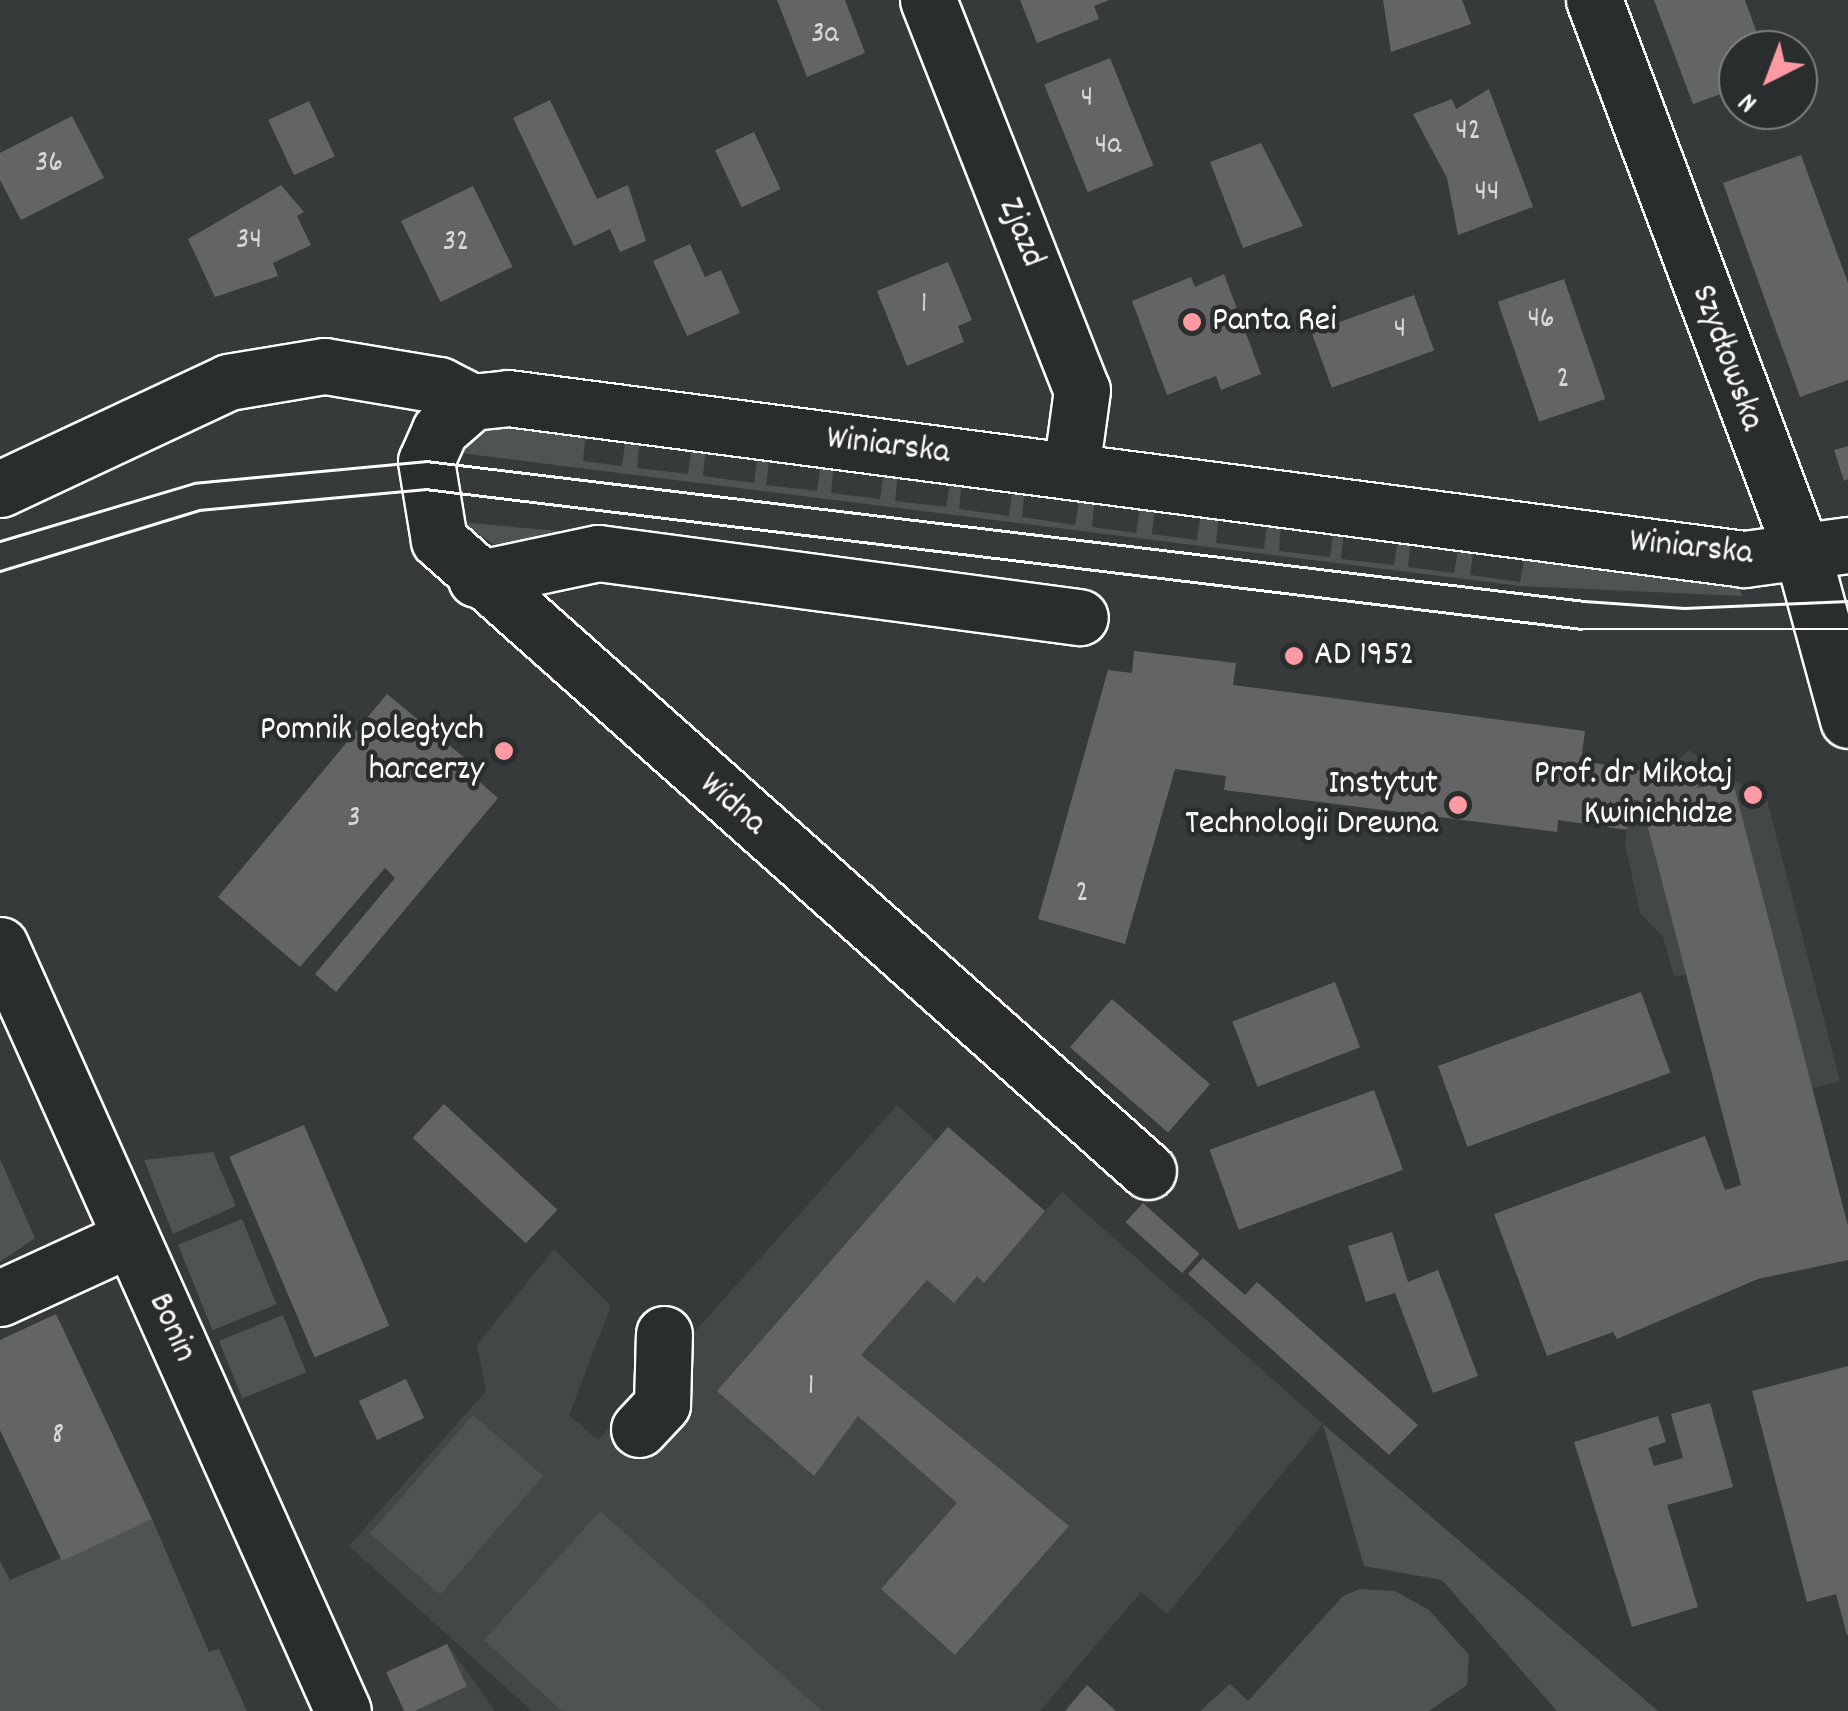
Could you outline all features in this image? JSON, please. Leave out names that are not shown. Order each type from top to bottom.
[{"type":"street","name":"Zjazd","points":[[928,0],[1082,390],[1071,470]]},
{"type":"street","name":"Szydłowska","points":[[1594,0],[1825,550],[1848,720]]},
{"type":"street","name":"Winiarska","points":[[0,490],[228,382],[280,368],[361,370],[472,402],[508,398],[1744,559],[1825,550]]},
{"type":"street","name":"Widna","points":[[472,402],[430,445],[425,489],[432,528],[476,579],[1148,1171]]},
{"type":"street","points":[[476,579],[598,553],[1080,617]]},
{"type":"street","name":"Bonin","points":[[0,945],[343,1711]]},
{"type":"street","points":[[0,1298],[131,1238]]},
{"type":"street","points":[[639,1429],[662,1404],[664,1334]]},
{"type":"shaded area","points":[[494,421],[586,430],[583,461],[622,466],[626,435],[640,437],[637,468],[688,474],[692,444],[706,446],[703,476],[754,483],[758,453],[770,454],[766,485],[817,491],[821,461],[834,462],[831,493],[880,499],[884,469],[898,471],[895,501],[946,507],[951,478],[962,480],[959,509],[1009,516],[1013,486],[1025,488],[1022,517],[1075,525],[1080,495],[1095,497],[1092,527],[1136,533],[1141,503],[1155,505],[1152,534],[1197,540],[1201,511],[1219,513],[1216,543],[1264,549],[1268,519],[1281,522],[1279,551],[1330,557],[1334,529],[1344,530],[1341,559],[1394,565],[1398,537],[1411,538],[1408,567],[1454,573],[1459,545],[1474,547],[1470,575],[1520,582],[1525,554],[1734,583],[1743,596],[1520,586],[452,452]]},
{"type":"shaded area","points":[[458,522],[593,534],[494,544]]},
{"type":"shaded area","points":[[1688,750],[1767,800],[1840,1081],[1722,1113],[1686,975],[1674,976],[1663,937],[1640,913],[1625,844],[1631,801],[1676,791],[1670,771]]},
{"type":"shaded area","points":[[897,1105],[939,1143],[948,1127],[1045,1211],[1062,1192],[1323,1424],[1167,1614],[1141,1592],[1040,1711],[532,1711],[349,1546],[486,1391],[477,1345],[554,1249],[611,1306],[569,1415],[598,1440]]},
{"type":"shaded area","points":[[213,1152],[236,1206],[173,1234],[144,1160]]},
{"type":"shaded area","points":[[0,1159],[35,1238],[0,1262]]},
{"type":"shaded area","points":[[242,1219],[276,1304],[212,1330],[178,1245]]},
{"type":"shaded area","points":[[283,1315],[306,1372],[242,1398],[219,1341]]},
{"type":"shaded area","points":[[473,1415],[543,1476],[440,1595],[370,1533]]},
{"type":"shaded area","points":[[1323,1424],[1658,1711],[1557,1711],[1442,1580],[1364,1566]]},
{"type":"shaded area","points":[[600,1511],[822,1711],[562,1711],[484,1640]]},
{"type":"shaded area","points":[[152,1519],[209,1652],[219,1649],[247,1711],[0,1711],[0,1561],[10,1580]]},
{"type":"shaded area","points":[[1360,1589],[1395,1591],[1429,1610],[1469,1655],[1467,1685],[1429,1711],[1200,1711],[1230,1684],[1248,1701],[1343,1596]]},
{"type":"shaded area","points":[[447,1644],[495,1711],[404,1711],[386,1672]]},
{"type":"building","points":[[777,0],[845,0],[865,53],[807,77]]},
{"type":"building","points":[[1020,0],[1109,0],[1094,6],[1099,19],[1037,43]]},
{"type":"building","points":[[1383,0],[1462,0],[1471,24],[1391,52]]},
{"type":"building","points":[[1654,0],[1745,0],[1756,30],[1718,30],[1718,95],[1693,104]]},
{"type":"building","points":[[1110,58],[1153,166],[1088,192],[1044,85]]},
{"type":"building","points":[[1489,89],[1533,207],[1458,235],[1447,178],[1413,114],[1452,99],[1456,109]]},
{"type":"building","points":[[550,100],[597,199],[628,185],[646,241],[620,252],[610,229],[574,246],[513,118]]},
{"type":"building","points":[[309,101],[335,156],[294,175],[268,120]]},
{"type":"building","points":[[72,116],[104,178],[21,220],[0,180],[0,153]]},
{"type":"building","points":[[754,132],[781,189],[742,207],[715,150]]},
{"type":"building","points":[[1261,143],[1303,226],[1243,248],[1210,162]]},
{"type":"building","points":[[1801,155],[1848,283],[1848,380],[1800,397],[1723,183]]},
{"type":"building","points":[[281,185],[304,212],[297,216],[311,245],[273,263],[278,276],[215,297],[188,239]]},
{"type":"building","points":[[473,186],[512,267],[441,302],[401,221]]},
{"type":"building","points":[[690,244],[705,277],[721,270],[740,313],[687,336],[653,261]]},
{"type":"building","points":[[948,262],[972,320],[958,326],[964,342],[907,366],[877,291]]},
{"type":"building","name":"Panta Rei","points":[[1224,274],[1261,374],[1221,390],[1216,376],[1167,395],[1132,301],[1191,277],[1195,287]]},
{"type":"building","points":[[1564,279],[1605,399],[1539,422],[1498,302]]},
{"type":"building","points":[[1414,295],[1434,350],[1332,388],[1312,332]]},
{"type":"building","points":[[1848,446],[1848,479],[1844,481],[1834,450]]},
{"type":"building","points":[[1134,651],[1236,663],[1233,685],[1585,731],[1581,761],[1671,775],[1694,769],[1698,788],[1732,778],[1848,1226],[1848,1260],[1758,1279],[1617,1339],[1613,1332],[1547,1356],[1494,1214],[1705,1136],[1725,1190],[1741,1185],[1641,801],[1631,799],[1627,830],[1558,820],[1557,832],[1224,790],[1226,776],[1175,769],[1125,944],[1038,919],[1108,670],[1132,673]]},
{"type":"building","points":[[387,694],[472,764],[467,771],[498,798],[336,992],[315,974],[395,878],[385,868],[300,967],[218,897]]},
{"type":"building","points":[[1335,982],[1360,1047],[1257,1087],[1232,1021]]},
{"type":"building","points":[[1641,992],[1670,1073],[1467,1147],[1438,1066]]},
{"type":"building","points":[[1112,999],[1210,1084],[1168,1133],[1070,1047]]},
{"type":"building","points":[[1374,1090],[1403,1170],[1239,1230],[1210,1150]]},
{"type":"building","points":[[444,1104],[557,1210],[526,1243],[413,1138]]},
{"type":"building","points":[[304,1125],[389,1326],[315,1357],[229,1157]]},
{"type":"building","points":[[948,1127],[1045,1211],[984,1283],[977,1276],[954,1303],[927,1280],[861,1355],[1069,1526],[955,1655],[881,1589],[957,1503],[858,1416],[814,1476],[717,1391]]},
{"type":"building","points":[[1143,1203],[1199,1254],[1182,1273],[1126,1222]]},
{"type":"building","points":[[1392,1232],[1408,1282],[1438,1270],[1478,1376],[1433,1393],[1395,1293],[1366,1302],[1348,1246]]},
{"type":"building","points":[[1203,1258],[1245,1295],[1257,1282],[1418,1425],[1389,1455],[1188,1274]]},
{"type":"building","points":[[56,1314],[152,1519],[62,1561],[0,1430],[0,1340]]},
{"type":"building","points":[[1848,1366],[1847,1635],[1836,1594],[1807,1602],[1752,1391]]},
{"type":"building","points":[[406,1379],[424,1418],[377,1440],[359,1401]]},
{"type":"building","points":[[1710,1403],[1733,1487],[1667,1505],[1698,1607],[1632,1627],[1574,1442],[1658,1416],[1666,1442],[1648,1448],[1654,1466],[1683,1458],[1671,1414]]},
{"type":"building","points":[[447,1644],[467,1687],[415,1711],[404,1711],[386,1672]]},
{"type":"building","points":[[1087,1685],[1116,1711],[1065,1711]]},
{"type":"tram line","points":[[0,541],[194,483],[426,461],[1584,601],[1684,608],[1848,601]]},
{"type":"tram line","points":[[0,571],[200,510],[425,489],[1582,629],[1848,629]]},
{"type":"place","name":"Panta Rei","points":[[1192,322]]},
{"type":"place","name":"AD 1952","points":[[1294,656]]},
{"type":"place","name":"Pomnik poległych harcerzy","points":[[504,751]]},
{"type":"place","name":"Prof. dr Mikołaj Kwinichidze","points":[[1753,795]]},
{"type":"place","name":"Instytut Technologii Drewna","points":[[1458,805]]}]
